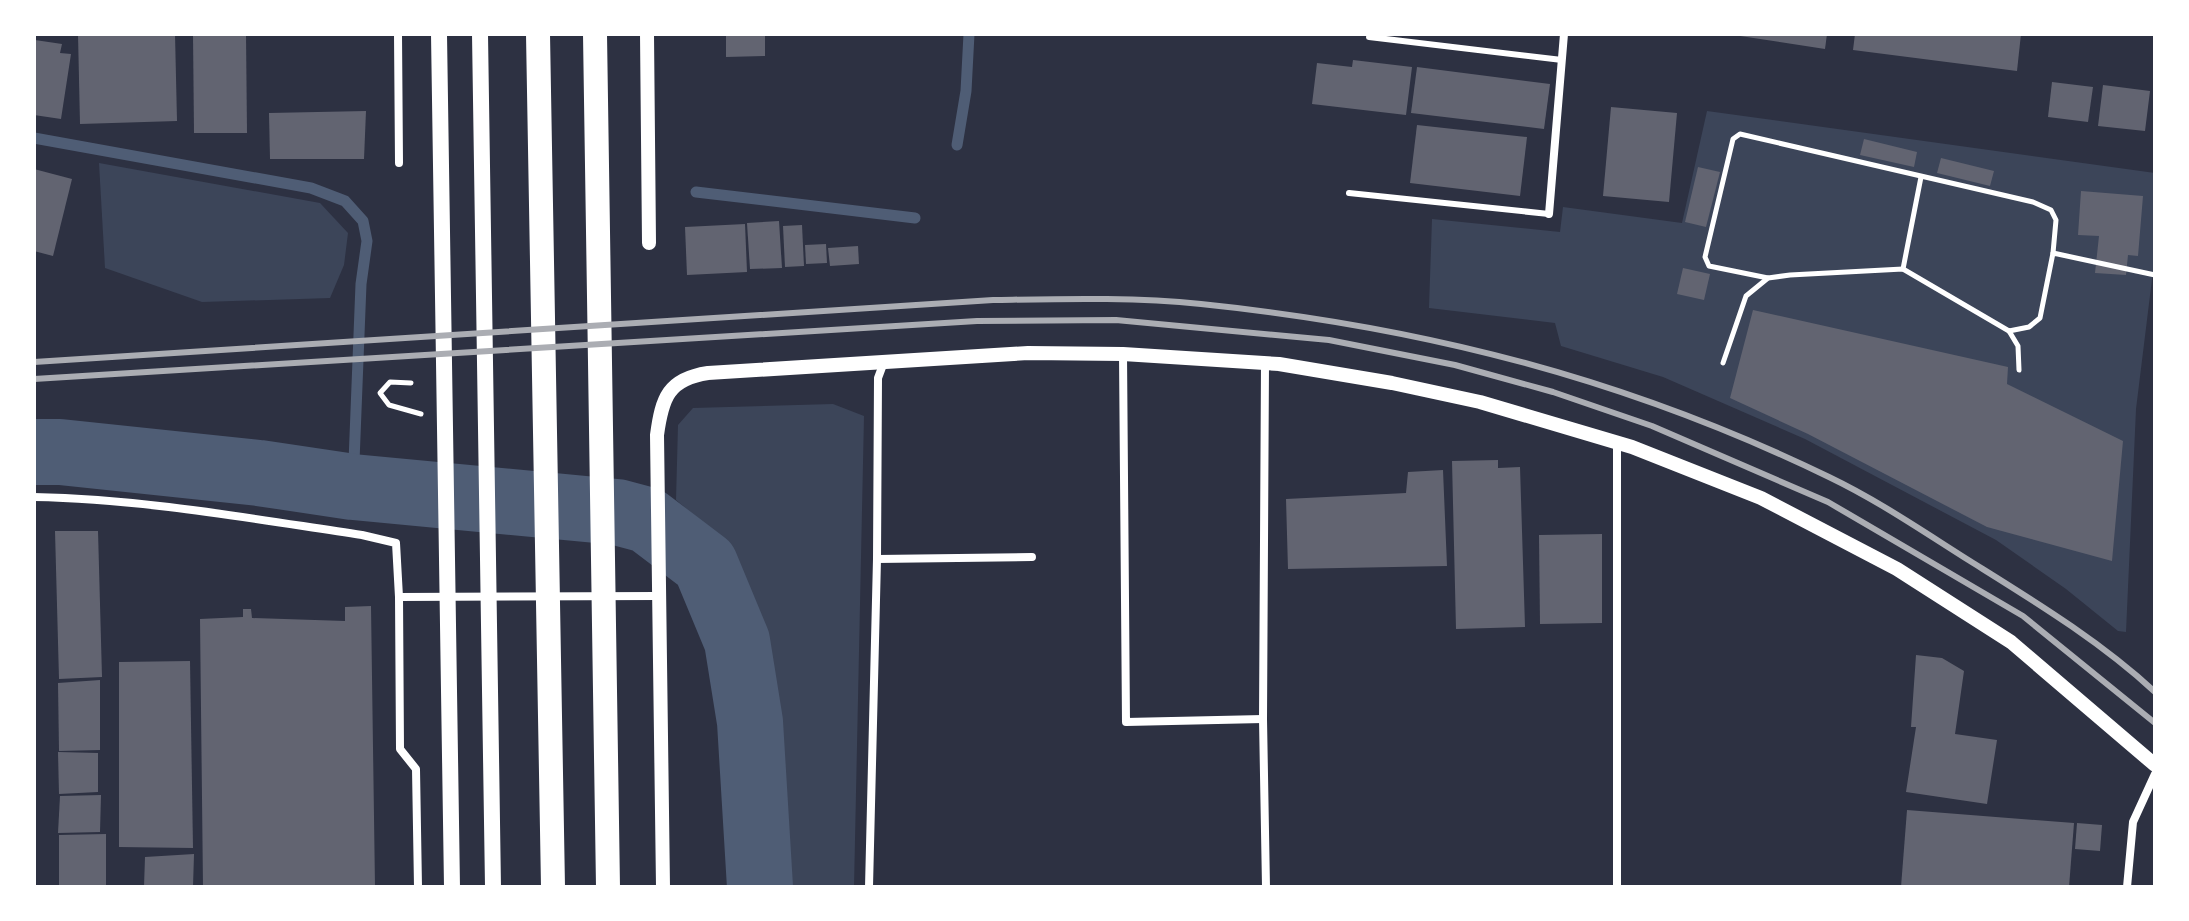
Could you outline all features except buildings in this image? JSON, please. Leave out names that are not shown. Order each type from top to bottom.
[{"type":"highway","points":[[538,34],[553,887]]},
{"type":"highway","points":[[595,34],[608,887]]},
{"type":"main road","points":[[439,34],[452,887]]},
{"type":"main road","points":[[480,34],[493,887]]},
{"type":"street","points":[[398,34],[399,163]]},
{"type":"street","points":[[647,34],[649,243]]},
{"type":"street","points":[[1549,214],[1564,34]]},
{"type":"street","points":[[663,887],[657,435],[666,396],[691,376],[708,373],[1028,353],[1123,354],[1265,363],[1392,383],[1468,400],[1617,442],[1761,498],[1897,569],[2011,642],[2155,765]]},
{"type":"street","points":[[1123,354],[1126,722],[1263,719]]},
{"type":"street","points":[[869,887],[878,378],[884,362]]},
{"type":"street","points":[[1265,363],[1263,719],[1266,887]]},
{"type":"street","points":[[1617,442],[1617,887]]},
{"type":"street","points":[[34,497],[87,498],[153,505],[362,535],[396,543],[400,749],[416,769],[418,887]]},
{"type":"street","points":[[877,559],[1032,557]]},
{"type":"street","points":[[399,597],[660,596]]},
{"type":"street","points":[[2127,887],[2133,822],[2155,774]]},
{"type":"lane","points":[[1369,37],[1562,60]]},
{"type":"lane","points":[[1349,193],[1549,214]]},
{"type":"path","points":[[2009,331],[2029,327],[2040,318],[2053,253],[2056,220],[2051,210],[2033,202],[1740,134],[1733,139],[1705,257],[1709,266],[1768,278],[1903,269],[2009,331],[2018,346],[2019,370]]},
{"type":"path","points":[[1903,269],[1921,177]]},
{"type":"path","points":[[2053,253],[2155,275]]},
{"type":"path","points":[[1723,363],[1746,296],[1768,278]]},
{"type":"path","points":[[411,383],[390,382],[380,393],[389,405],[430,416]]},
{"type":"shaded area","points":[[1707,111],[2155,173],[2155,255],[2136,409],[2126,632],[2118,631],[2066,589],[1996,540],[1805,439],[1663,377],[1561,346],[1555,323],[1429,308],[1432,219],[1560,232],[1563,207],[1682,223]]},
{"type":"shaded area","points":[[99,163],[320,203],[348,233],[344,265],[330,298],[202,302],[105,268]]},
{"type":"shaded area","points":[[833,404],[864,416],[854,887],[790,887],[766,657],[756,608],[731,556],[706,525],[676,500],[678,425],[693,408]]},
{"type":"waterway","points":[[957,145],[966,91],[969,34]]},
{"type":"waterway","points":[[34,138],[311,188],[345,201],[363,221],[367,241],[361,284],[353,487]]},
{"type":"waterway","points":[[696,192],[915,218]]},
{"type":"waterway","points":[[34,452],[60,452],[259,473],[353,487],[617,512],[647,520],[705,564],[737,641],[750,722],[760,887]]},
{"type":"railway","points":[[34,362],[993,300],[1149,300],[1284,314],[1365,327],[1523,362],[1600,385],[1753,442],[1848,486],[1901,517],[2066,622],[2155,692]]},
{"type":"railway","points":[[34,379],[977,321],[1116,320],[1329,340],[1455,365],[1553,392],[1652,426],[1828,502],[2023,616],[2155,723]]}]
